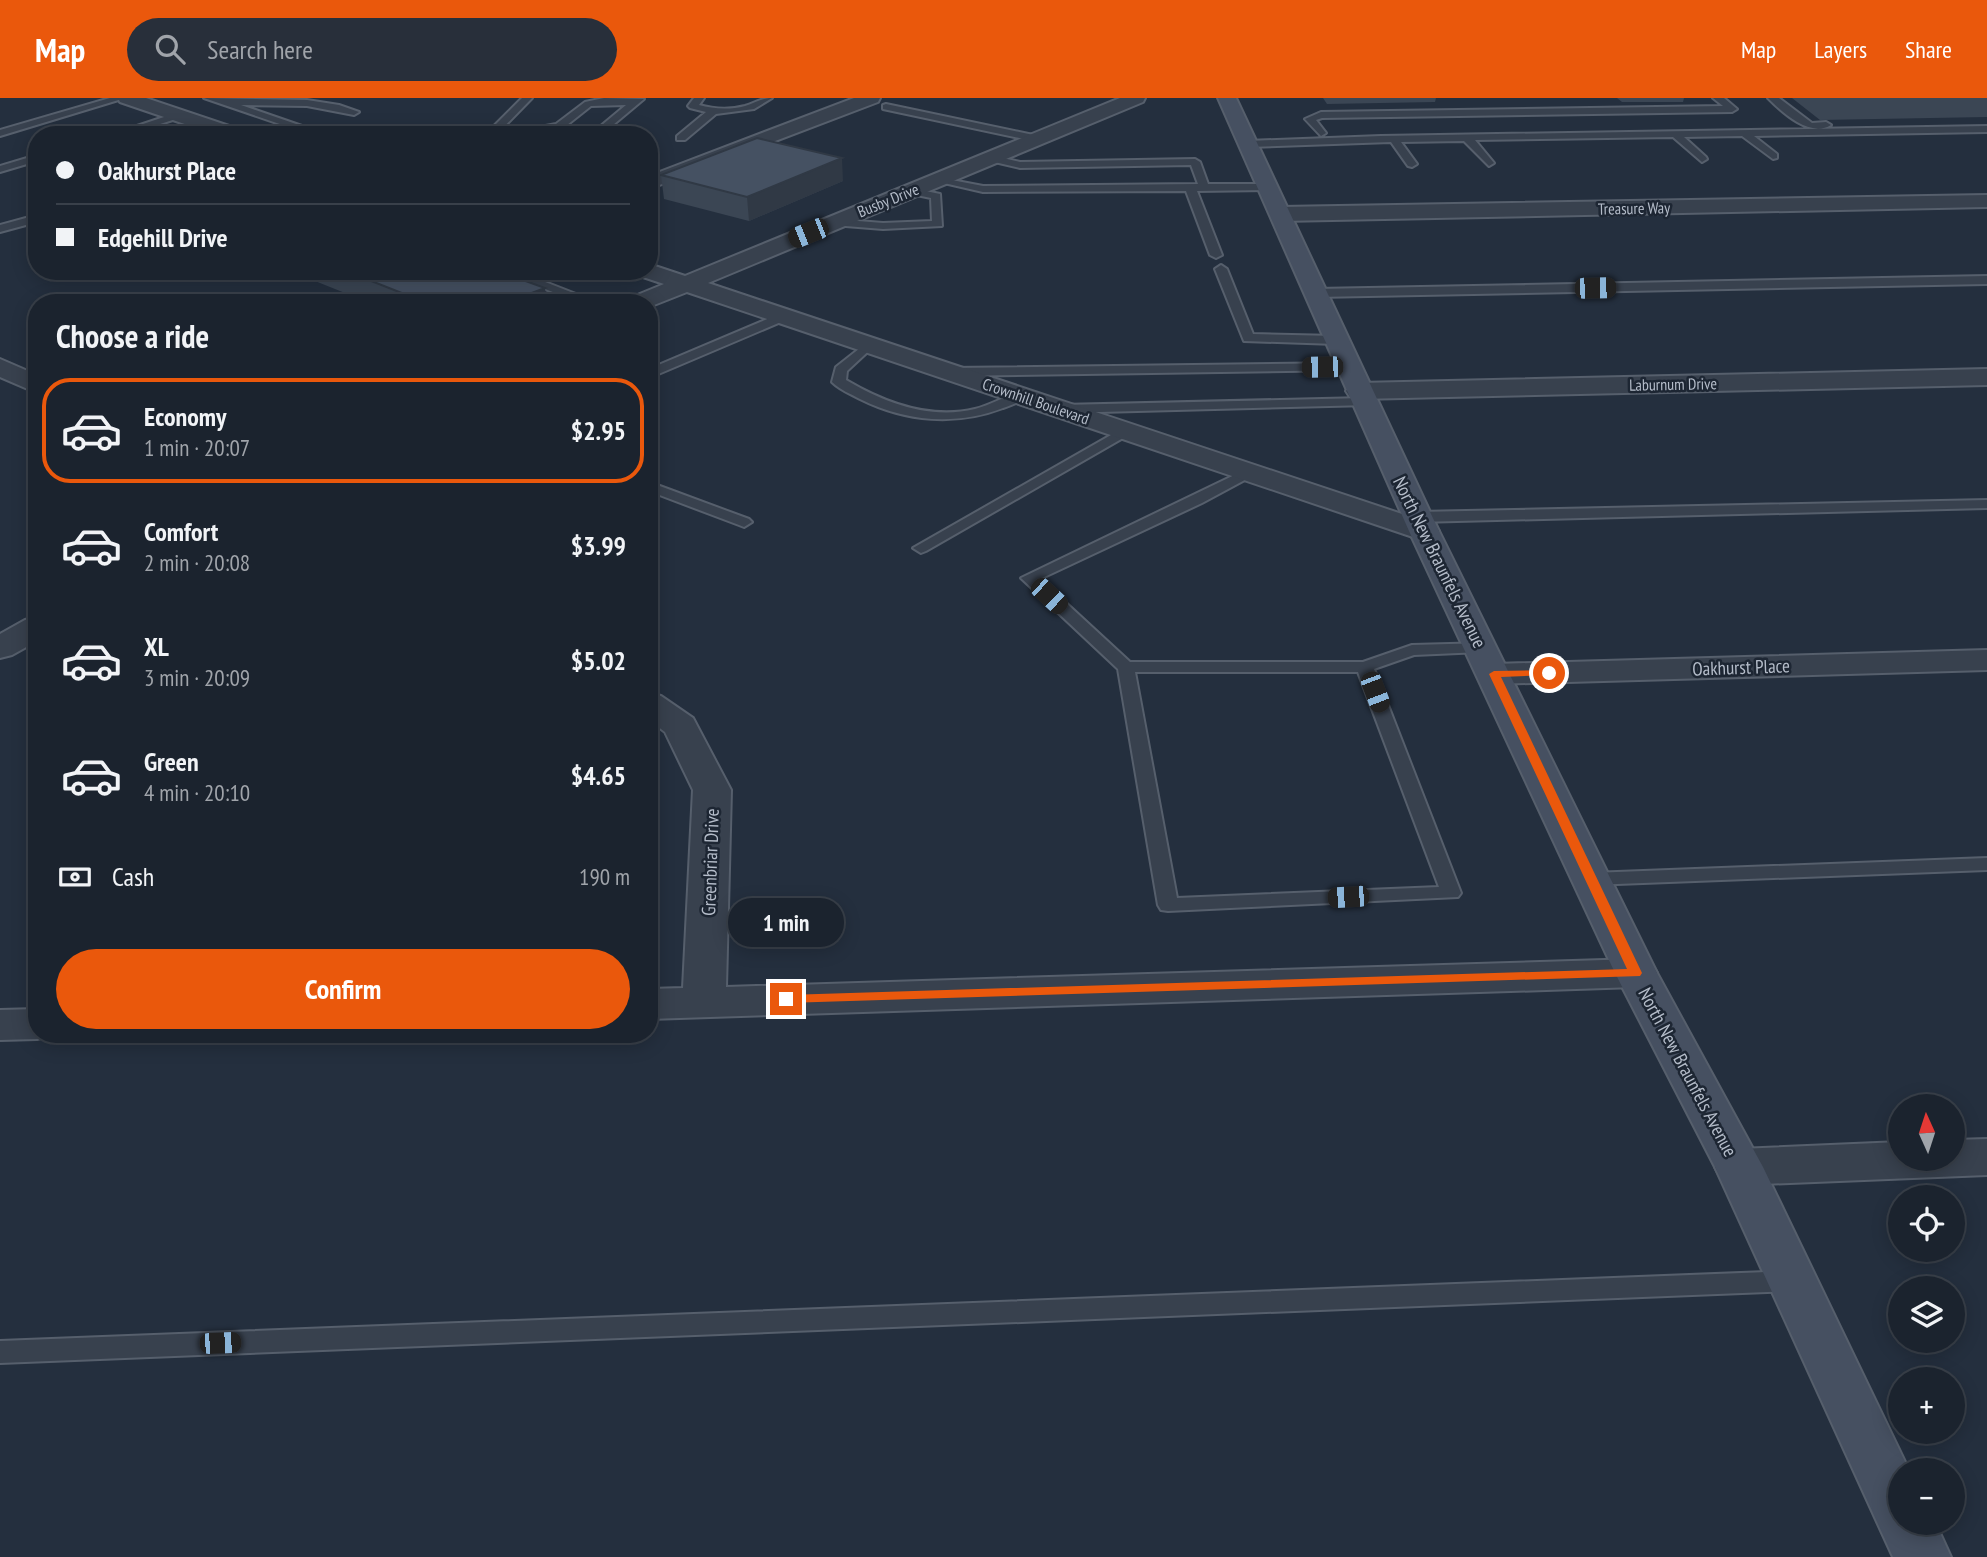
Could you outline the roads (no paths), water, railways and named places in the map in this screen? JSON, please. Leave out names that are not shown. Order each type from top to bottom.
[{"type":"street","name":"Busby Drive","points":[[658,295],[1136,98]]},
{"type":"street","name":"North New Braunfels Avenue","points":[[1227,98],[1421,524],[1636,973],[1739,1167],[1888,1487]]},
{"type":"street","points":[[142,100],[210,126]]},
{"type":"street","points":[[658,180],[872,102]]},
{"type":"street","name":"Treasure Way","points":[[1275,201],[1987,201]]},
{"type":"street","name":"Crownhill Boulevard","points":[[658,274],[1249,472],[1421,524]]},
{"type":"street","points":[[0,367],[28,381]]},
{"type":"street","name":"Laburnum Drive","points":[[1352,375],[1987,377]]},
{"type":"street","points":[[0,648],[28,633]]},
{"type":"street","name":"Oakhurst Place","points":[[1488,661],[1987,660]]},
{"type":"street","name":"Greenbriar Drive","points":[[658,710],[680,726],[712,790],[704,1002]]},
{"type":"street","points":[[658,1003],[1636,973]]},
{"type":"street","points":[[0,1026],[28,1024]]},
{"type":"street","points":[[1965,1158],[1987,1157]]},
{"type":"street","points":[[1739,1167],[1888,1161]]},
{"type":"street","points":[[1911,1535],[1922,1557]]},
{"type":"lane","points":[[0,133],[120,98]]},
{"type":"lane","points":[[209,98],[296,126]]},
{"type":"lane","points":[[499,126],[527,98]]},
{"type":"lane","points":[[699,98],[693,106],[714,110],[742,109],[757,105],[766,98]]},
{"type":"lane","points":[[872,102],[909,98]]},
{"type":"lane","points":[[1321,133],[1310,119],[1321,115],[1732,109],[1718,98]]},
{"type":"lane","points":[[1773,98],[1810,126]]},
{"type":"lane","points":[[560,126],[588,104],[604,100],[637,100]]},
{"type":"lane","points":[[606,126],[637,100]]},
{"type":"lane","points":[[227,103],[292,101],[335,104],[354,112]]},
{"type":"lane","points":[[872,102],[1038,139]]},
{"type":"lane","points":[[681,138],[714,110]]},
{"type":"lane","points":[[145,126],[179,116]]},
{"type":"lane","points":[[1246,139],[1321,133],[1987,123]]},
{"type":"lane","points":[[1246,139],[1987,129]]},
{"type":"lane","points":[[1746,134],[1773,156]]},
{"type":"lane","points":[[1676,135],[1702,159]]},
{"type":"lane","points":[[1467,138],[1489,163]]},
{"type":"lane","points":[[1394,139],[1412,164]]},
{"type":"lane","points":[[990,158],[1020,165],[1195,162],[1204,187]]},
{"type":"lane","points":[[0,169],[28,161]]},
{"type":"lane","points":[[936,180],[983,189],[1204,187],[1275,201]]},
{"type":"lane","points":[[1190,187],[1216,256]]},
{"type":"lane","points":[[833,222],[883,226],[938,224],[936,196],[911,191]]},
{"type":"lane","points":[[0,229],[28,221]]},
{"type":"lane","points":[[1221,269],[1248,338],[1352,375]]},
{"type":"lane","points":[[530,280],[568,294]]},
{"type":"lane","points":[[1316,293],[1987,280]]},
{"type":"lane","points":[[658,370],[784,316]]},
{"type":"lane","points":[[869,345],[841,370],[839,382],[853,391],[902,410],[923,417],[945,418],[976,413],[1021,396]]},
{"type":"lane","points":[[951,372],[1352,375]]},
{"type":"lane","points":[[1060,409],[1352,375]]},
{"type":"lane","points":[[921,548],[1125,431]]},
{"type":"lane","points":[[1249,472],[1196,500],[1029,578],[1126,667],[1168,905],[1451,893],[1365,667]]},
{"type":"lane","points":[[658,489],[744,522]]},
{"type":"lane","points":[[1421,524],[1987,504]]},
{"type":"lane","points":[[1126,667],[1365,667],[1412,650],[1488,661]]},
{"type":"lane","points":[[1591,879],[1987,864]]},
{"type":"lane","points":[[0,1352],[1791,1281]]}]
